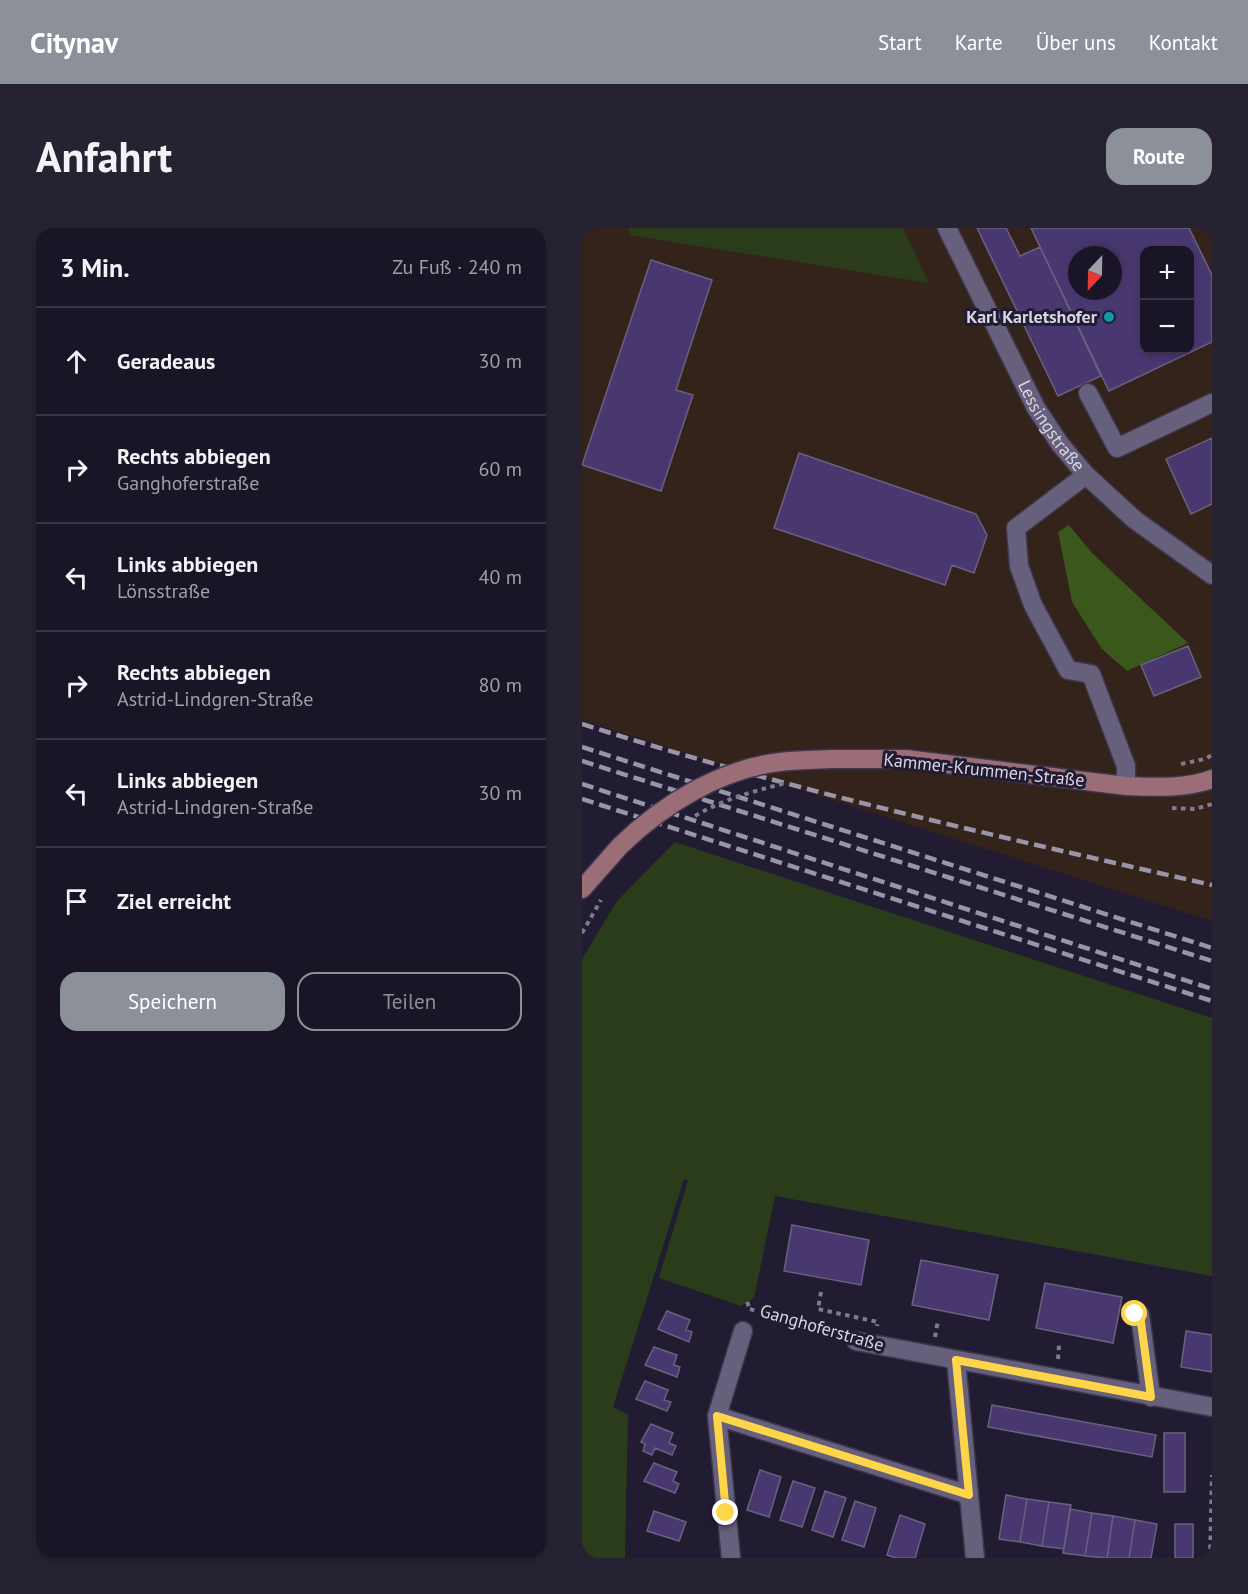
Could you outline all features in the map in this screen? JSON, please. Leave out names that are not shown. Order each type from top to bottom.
[{"type":"main road","name":"Kammer-Krummen-Straße","points":[[582,889],[620,846],[643,824],[667,807],[714,781],[779,762],[906,759],[1126,786],[1161,787],[1203,783],[1212,779]]},
{"type":"street","name":"Lessingstraße","points":[[947,228],[1036,408],[1060,444],[1086,475],[1135,520],[1212,575]]},
{"type":"street","points":[[1088,393],[1117,447],[1212,403]]},
{"type":"street","points":[[1086,475],[1016,528],[1019,566],[1033,605],[1068,670],[1091,674],[1126,766],[1126,786]]},
{"type":"street","points":[[1135,1314],[1140,1315],[1151,1397]]},
{"type":"street","points":[[731,1558],[717,1416],[743,1331]]},
{"type":"street","name":"Ganghoferstraße","points":[[864,1343],[1212,1407]]},
{"type":"street","points":[[956,1360],[969,1495],[979,1557]]},
{"type":"street","points":[[717,1416],[969,1495]]},
{"type":"path","points":[[690,819],[711,807],[746,793],[788,783]]},
{"type":"path","points":[[582,933],[602,899]]},
{"type":"path","points":[[821,1292],[818,1309],[878,1322],[864,1343]]},
{"type":"path","name":"Ganghoferstraße","points":[[747,1302],[750,1309],[864,1343]]},
{"type":"path","points":[[1210,1558],[1212,1475]]},
{"type":"shaded area","points":[[582,228],[1212,228],[1212,921],[582,720]]},
{"type":"green space","points":[[629,228],[903,228],[929,283],[629,235]]},
{"type":"green space","points":[[1069,525],[1092,553],[1188,643],[1127,671],[1102,649],[1072,602],[1058,532]]},
{"type":"green space","points":[[675,842],[1212,1018],[1212,1276],[775,1196],[754,1298],[741,1306],[659,1278],[688,1180],[684,1179],[613,1407],[628,1414],[625,1558],[582,1558],[582,959],[617,901]]},
{"type":"building","points":[[977,228],[1006,228],[1020,256],[1040,247],[1101,376],[1058,396]]},
{"type":"building","name":"Karl Karletshofer","points":[[1031,228],[1189,228],[1212,275],[1212,342],[1194,351],[1194,246],[1140,246],[1140,354],[1187,354],[1109,391]]},
{"type":"building","points":[[651,260],[712,280],[676,390],[693,395],[661,491],[582,465]]},
{"type":"building","points":[[1212,438],[1212,504],[1191,514],[1166,459]]},
{"type":"building","points":[[799,453],[976,514],[987,535],[974,573],[952,565],[945,585],[774,528]]},
{"type":"building","points":[[1188,646],[1201,677],[1154,696],[1141,665]]},
{"type":"building","points":[[792,1225],[869,1240],[861,1285],[784,1271]]},
{"type":"building","points":[[921,1260],[998,1275],[989,1320],[912,1305]]},
{"type":"building","points":[[1045,1283],[1122,1297],[1113,1343],[1036,1328]]},
{"type":"building","points":[[667,1311],[690,1320],[686,1330],[692,1332],[689,1342],[658,1329]]},
{"type":"building","points":[[1186,1331],[1212,1335],[1212,1372],[1181,1367]]},
{"type":"building","points":[[654,1347],[677,1355],[674,1365],[680,1367],[677,1377],[645,1365]]},
{"type":"building","points":[[645,1381],[668,1390],[664,1400],[671,1402],[667,1411],[636,1399]]},
{"type":"building","points":[[992,1405],[1156,1435],[1152,1457],[988,1427]]},
{"type":"building","points":[[651,1424],[673,1433],[669,1443],[676,1446],[672,1455],[655,1448],[652,1455],[643,1451],[645,1444],[641,1442]]},
{"type":"building","points":[[1164,1433],[1185,1433],[1185,1492],[1164,1492]]},
{"type":"building","points":[[654,1463],[677,1472],[673,1481],[679,1484],[675,1493],[644,1481]]},
{"type":"building","points":[[760,1470],[781,1477],[769,1517],[747,1510]]},
{"type":"building","points":[[793,1481],[815,1488],[802,1527],[780,1520]]},
{"type":"building","points":[[825,1491],[846,1498],[833,1537],[812,1530]]},
{"type":"building","points":[[1006,1495],[1027,1499],[1020,1542],[999,1539]]},
{"type":"building","points":[[1027,1499],[1049,1502],[1042,1546],[1020,1542]]},
{"type":"building","points":[[855,1501],[876,1508],[864,1547],[842,1540]]},
{"type":"building","points":[[1049,1502],[1071,1505],[1064,1549],[1042,1546]]},
{"type":"building","points":[[1070,1509],[1092,1513],[1085,1556],[1063,1553]]},
{"type":"building","points":[[654,1511],[686,1522],[679,1541],[647,1531]]},
{"type":"building","points":[[1092,1513],[1113,1516],[1107,1558],[1085,1556]]},
{"type":"building","points":[[900,1515],[925,1524],[915,1558],[896,1558],[887,1555]]},
{"type":"building","points":[[1113,1516],[1135,1520],[1129,1558],[1107,1558]]},
{"type":"building","points":[[1135,1520],[1157,1524],[1151,1558],[1129,1558]]},
{"type":"building","points":[[1175,1524],[1193,1524],[1193,1558],[1175,1558]]},
{"type":"railway","points":[[582,724],[816,791],[1212,885]]},
{"type":"railway","points":[[582,747],[1212,948]]},
{"type":"railway","points":[[582,761],[1212,961]]},
{"type":"railway","points":[[582,784],[1212,989]]},
{"type":"railway","points":[[582,799],[1212,1001]]},
{"type":"place","name":"Karl Karletshofer","points":[[1109,317]]},
{"type":"route","points":[[726,1513],[717,1416],[969,1495],[956,1360],[1151,1397],[1140,1315],[1135,1314]]}]
